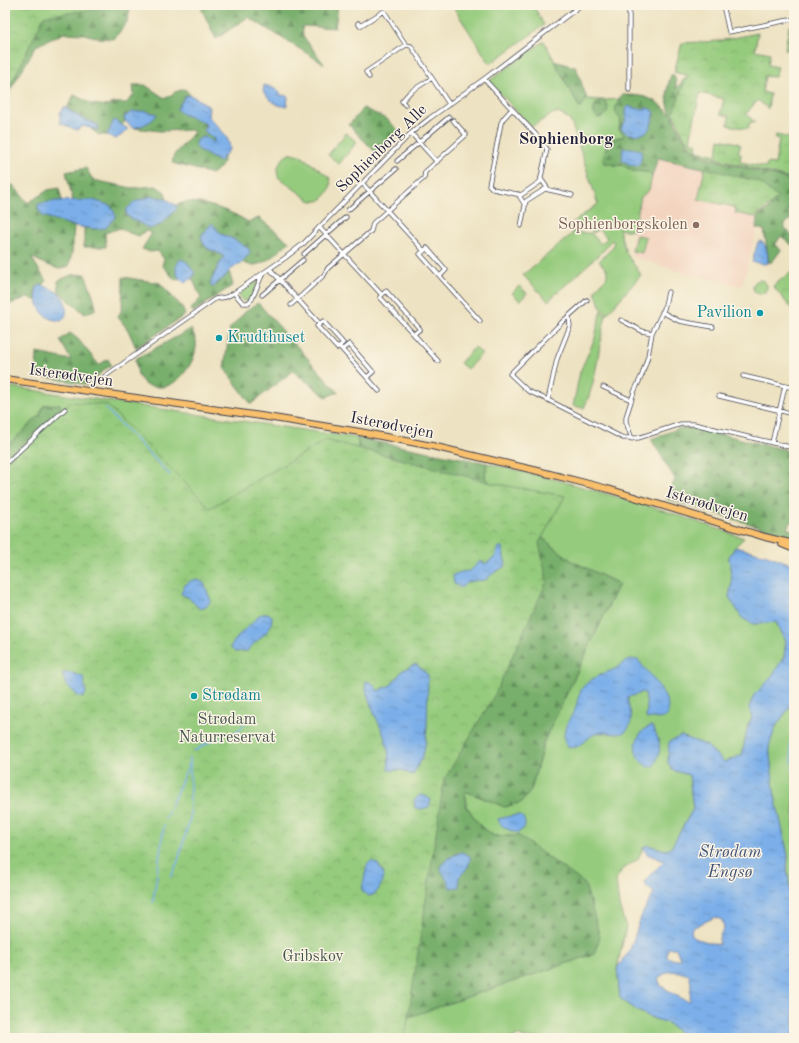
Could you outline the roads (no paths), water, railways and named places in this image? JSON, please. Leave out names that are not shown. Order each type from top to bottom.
[{"type":"highway","name":"Isterødvejen","points":[[5,379],[261,416],[360,432],[425,445],[538,470],[602,487],[766,537],[794,544]]},
{"type":"highway","name":"Isterødvejen","points":[[766,537],[794,549]]},
{"type":"street","name":"Sophienborg Alle","points":[[101,379],[215,300],[234,293],[263,274],[303,244],[411,133],[581,5]]},
{"type":"street","points":[[629,5],[630,90]]},
{"type":"street","points":[[723,5],[729,32],[794,19]]},
{"type":"street","points":[[358,23],[360,26],[384,10],[406,46]]},
{"type":"street","points":[[369,77],[366,72],[406,46],[411,46],[449,104]]},
{"type":"street","points":[[405,105],[402,101],[410,92],[432,78]]},
{"type":"street","points":[[484,79],[512,109],[537,136],[547,149],[540,182],[521,195],[493,189],[489,185],[501,123],[512,109]]},
{"type":"street","points":[[397,161],[449,117]]},
{"type":"street","points":[[291,305],[324,275],[328,268],[371,231],[373,223],[424,178],[425,172],[466,135],[453,120]]},
{"type":"street","points":[[411,133],[437,162]]},
{"type":"street","points":[[348,210],[396,169]]},
{"type":"street","points":[[541,179],[548,189]]},
{"type":"street","points":[[362,182],[424,251]]},
{"type":"street","points":[[521,226],[526,201],[545,188],[572,194]]},
{"type":"street","points":[[518,194],[525,205]]},
{"type":"street","points":[[304,254],[346,217]]},
{"type":"street","points":[[319,227],[382,295],[380,296],[438,361]]},
{"type":"street","points":[[440,276],[446,270],[427,248],[420,254],[480,322]]},
{"type":"street","points":[[262,295],[303,260]]},
{"type":"street","points":[[270,269],[320,324]]},
{"type":"street","points":[[234,293],[243,303],[248,303],[252,299],[263,274]]},
{"type":"street","points":[[382,295],[386,291],[420,329],[414,334]]},
{"type":"street","points":[[632,439],[626,422],[626,417],[648,356],[652,333],[662,312],[668,292]]},
{"type":"street","points":[[587,300],[562,322],[510,374],[528,391],[623,438],[638,438],[681,424],[694,424],[794,448]]},
{"type":"street","points":[[662,312],[679,321],[713,327]]},
{"type":"street","points":[[548,400],[557,359],[570,326],[569,316]]},
{"type":"street","points":[[621,320],[642,331],[652,333]]},
{"type":"street","points":[[339,346],[343,342],[323,321],[317,326],[337,348],[339,346],[343,349],[379,392]]},
{"type":"street","points":[[343,349],[349,344],[373,372],[367,377]]},
{"type":"street","points":[[743,376],[794,388]]},
{"type":"street","points":[[772,443],[786,386]]},
{"type":"street","points":[[602,387],[631,400]]},
{"type":"street","points":[[719,396],[794,414]]},
{"type":"street","points":[[5,464],[65,409]]},
{"type":"water","points":[[264,85],[269,86],[279,92],[282,96],[284,95],[288,97],[287,106],[277,104],[267,97],[263,91]]},
{"type":"water","points":[[190,95],[206,104],[209,108],[208,116],[222,131],[227,139],[230,149],[219,162],[199,150],[195,145],[197,140],[204,136],[214,143],[214,139],[204,131],[206,126],[204,122],[182,114],[177,109],[185,96]]},
{"type":"water","points":[[627,106],[653,110],[655,114],[647,132],[630,134],[623,131],[621,128],[625,122]]},
{"type":"water","points":[[64,107],[81,118],[98,125],[98,130],[83,126],[77,130],[60,123],[60,113]]},
{"type":"water","points":[[145,111],[157,114],[150,122],[133,128],[125,121],[124,117],[132,112]]},
{"type":"water","points":[[114,120],[128,129],[116,139],[107,135]]},
{"type":"water","points":[[623,148],[641,150],[641,159],[637,166],[631,165],[622,160]]},
{"type":"water","points":[[152,196],[164,198],[176,205],[177,209],[160,225],[150,229],[127,216],[126,210],[134,202]]},
{"type":"water","points":[[93,200],[111,206],[116,216],[106,228],[95,229],[74,226],[43,216],[38,209],[38,204],[56,201]]},
{"type":"water","points":[[212,223],[221,234],[235,240],[249,249],[250,253],[242,262],[229,271],[213,288],[210,284],[224,257],[207,248],[201,236]]},
{"type":"water","points":[[758,242],[763,242],[767,252],[768,263],[765,264],[752,262]]},
{"type":"water","points":[[181,259],[187,262],[195,273],[192,278],[185,283],[179,278],[176,272],[178,262]]},
{"type":"water","points":[[42,285],[54,290],[63,298],[66,313],[61,321],[47,317],[38,305],[36,291],[37,287]]},
{"type":"water","points":[[499,547],[502,547],[506,566],[485,580],[466,583],[461,588],[454,584],[453,575],[470,571],[480,561],[486,564],[495,557]]},
{"type":"water","name":"Strødam Engsø","points":[[735,547],[767,555],[794,565],[794,701],[776,726],[769,746],[774,791],[788,856],[787,868],[794,920],[794,1038],[687,1038],[666,1022],[655,1019],[638,1011],[620,998],[617,968],[630,950],[642,914],[654,893],[643,883],[664,861],[647,854],[643,848],[647,845],[665,850],[671,848],[693,809],[689,775],[672,770],[668,762],[669,742],[681,736],[706,745],[724,762],[742,755],[748,725],[752,718],[749,707],[754,695],[770,679],[784,657],[786,641],[776,622],[753,624],[742,618],[729,597],[732,583],[729,557]],"holes":[[[715,917],[722,920],[724,927],[719,938],[719,945],[697,939],[691,933],[692,928]],[[669,948],[676,948],[680,959],[675,960],[667,957],[667,951]],[[669,971],[689,975],[691,983],[690,1001],[687,1001],[661,986],[658,978]]]},
{"type":"water","points":[[192,580],[198,580],[204,583],[211,601],[206,607],[200,609],[188,597],[181,594],[184,586]]},
{"type":"water","points":[[268,613],[272,616],[272,622],[267,631],[247,651],[235,652],[230,647],[240,634],[259,615]]},
{"type":"water","points":[[630,659],[638,660],[659,686],[667,702],[667,716],[660,719],[647,719],[645,693],[642,692],[628,697],[631,723],[626,731],[619,734],[594,734],[577,747],[568,747],[564,738],[565,730],[575,710],[583,687],[594,678],[615,669]]},
{"type":"water","points":[[416,664],[428,675],[427,718],[426,740],[422,759],[413,775],[401,770],[388,770],[389,758],[387,746],[384,735],[370,704],[365,681],[372,683],[378,691],[391,685],[403,670]]},
{"type":"water","points":[[62,673],[72,673],[83,677],[86,693],[83,698],[78,696],[65,683]]},
{"type":"water","points":[[651,726],[659,740],[660,748],[654,766],[648,767],[638,757],[636,753],[636,745],[641,733]]},
{"type":"water","points":[[420,795],[431,800],[429,807],[421,809],[415,808],[414,800]]},
{"type":"water","points":[[516,815],[524,818],[525,822],[525,827],[518,833],[503,826],[498,819]]},
{"type":"water","points":[[462,852],[470,856],[469,865],[459,877],[459,887],[450,888],[440,867],[448,858]]},
{"type":"water","points":[[371,861],[378,864],[384,874],[378,891],[369,896],[363,892],[362,889],[367,865]]},
{"type":"waterway","points":[[105,408],[170,475]]},
{"type":"waterway","points":[[231,734],[239,731],[246,721]]},
{"type":"waterway","points":[[794,735],[790,745],[794,774]]},
{"type":"waterway","points":[[194,751],[213,740],[224,738]]},
{"type":"waterway","points":[[171,877],[178,861],[190,818],[190,757]]},
{"type":"waterway","points":[[165,819],[189,764]]},
{"type":"waterway","points":[[153,902],[164,825]]},
{"type":"place","name":"Sophienborgskolen","points":[[696,225]]},
{"type":"place","name":"Pavilion","points":[[760,313]]},
{"type":"place","name":"Krudthuset","points":[[219,338]]},
{"type":"place","name":"Strødam","points":[[194,696]]},
{"type":"district","name":"Sophienborg","points":[[566,139]]},
{"type":"park label","name":"Strødam Naturreservat","points":[[227,729]]},
{"type":"park label","name":"Gribskov","points":[[313,957]]}]
